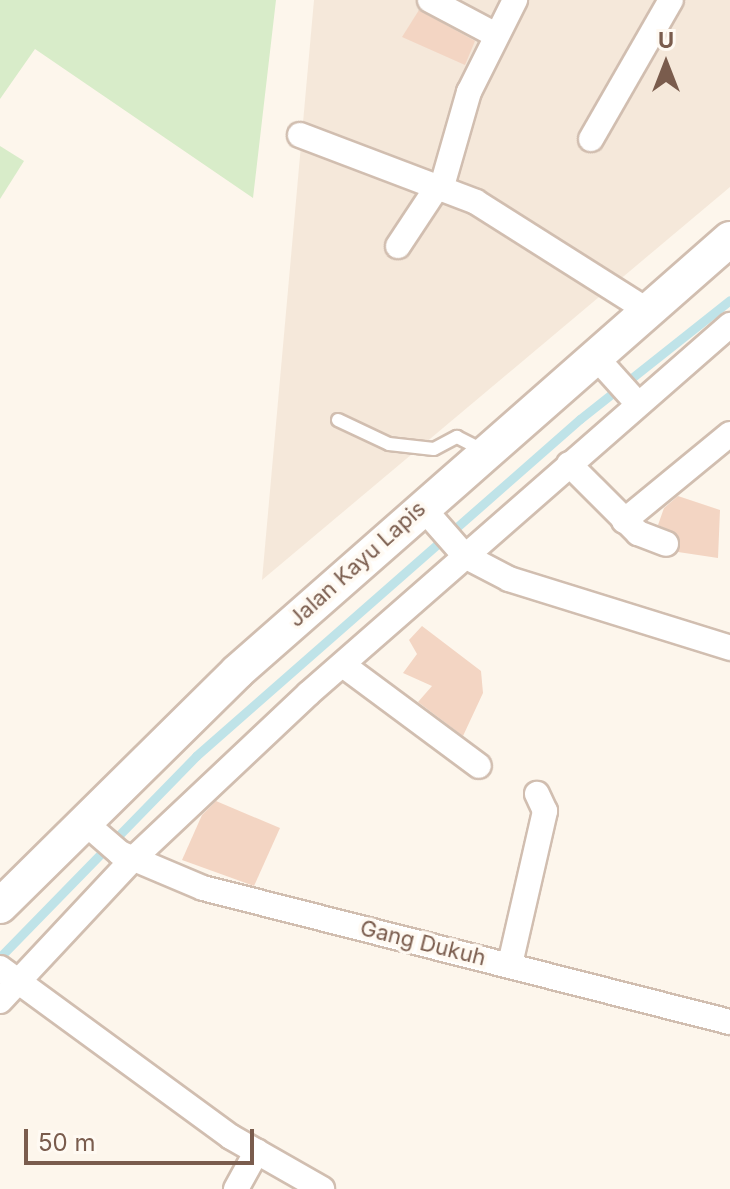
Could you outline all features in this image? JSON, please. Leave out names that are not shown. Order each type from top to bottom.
[{"type":"street","points":[[430,0],[494,34]]},
{"type":"street","points":[[398,246],[440,185],[494,34],[515,0]]},
{"type":"street","points":[[591,139],[671,0]]},
{"type":"street","points":[[300,135],[440,185],[645,309]]},
{"type":"street","name":"Jalan Kayu Lapis","points":[[0,906],[91,828],[429,515],[485,451],[618,381],[645,309],[730,239]]},
{"type":"street","points":[[0,1001],[7,973],[126,856],[343,665],[460,550],[569,464],[618,381],[730,325]]},
{"type":"street","points":[[624,521],[730,434]]},
{"type":"street","points":[[569,464],[624,521],[666,544]]},
{"type":"street","points":[[429,515],[460,550],[509,579],[730,648]]},
{"type":"street","points":[[343,665],[479,766]]},
{"type":"street","points":[[510,964],[545,811],[537,794]]},
{"type":"street","name":"Gang Dukuh","points":[[91,828],[126,856],[203,888],[730,1022]]},
{"type":"street","points":[[7,973],[257,1151],[322,1189]]},
{"type":"street","points":[[236,1189],[257,1151]]},
{"type":"lane","points":[[338,420],[389,444],[434,449],[457,437],[485,451]]},
{"type":"shaded area","points":[[314,0],[730,0],[730,187],[262,580]]},
{"type":"green space","points":[[0,0],[276,0],[253,198],[35,49],[0,99]]},
{"type":"green space","points":[[0,146],[24,161],[0,199]]},
{"type":"building","points":[[419,10],[475,41],[465,65],[402,37]]},
{"type":"building","points":[[678,496],[720,510],[718,558],[678,552],[678,535],[658,525],[664,508]]},
{"type":"building","points":[[422,626],[481,671],[483,693],[463,736],[418,702],[432,686],[403,673],[417,654],[409,640]]},
{"type":"building","points":[[216,801],[280,828],[254,886],[182,860],[202,815]]},
{"type":"waterway","points":[[0,957],[196,756],[580,419],[730,300]]}]
